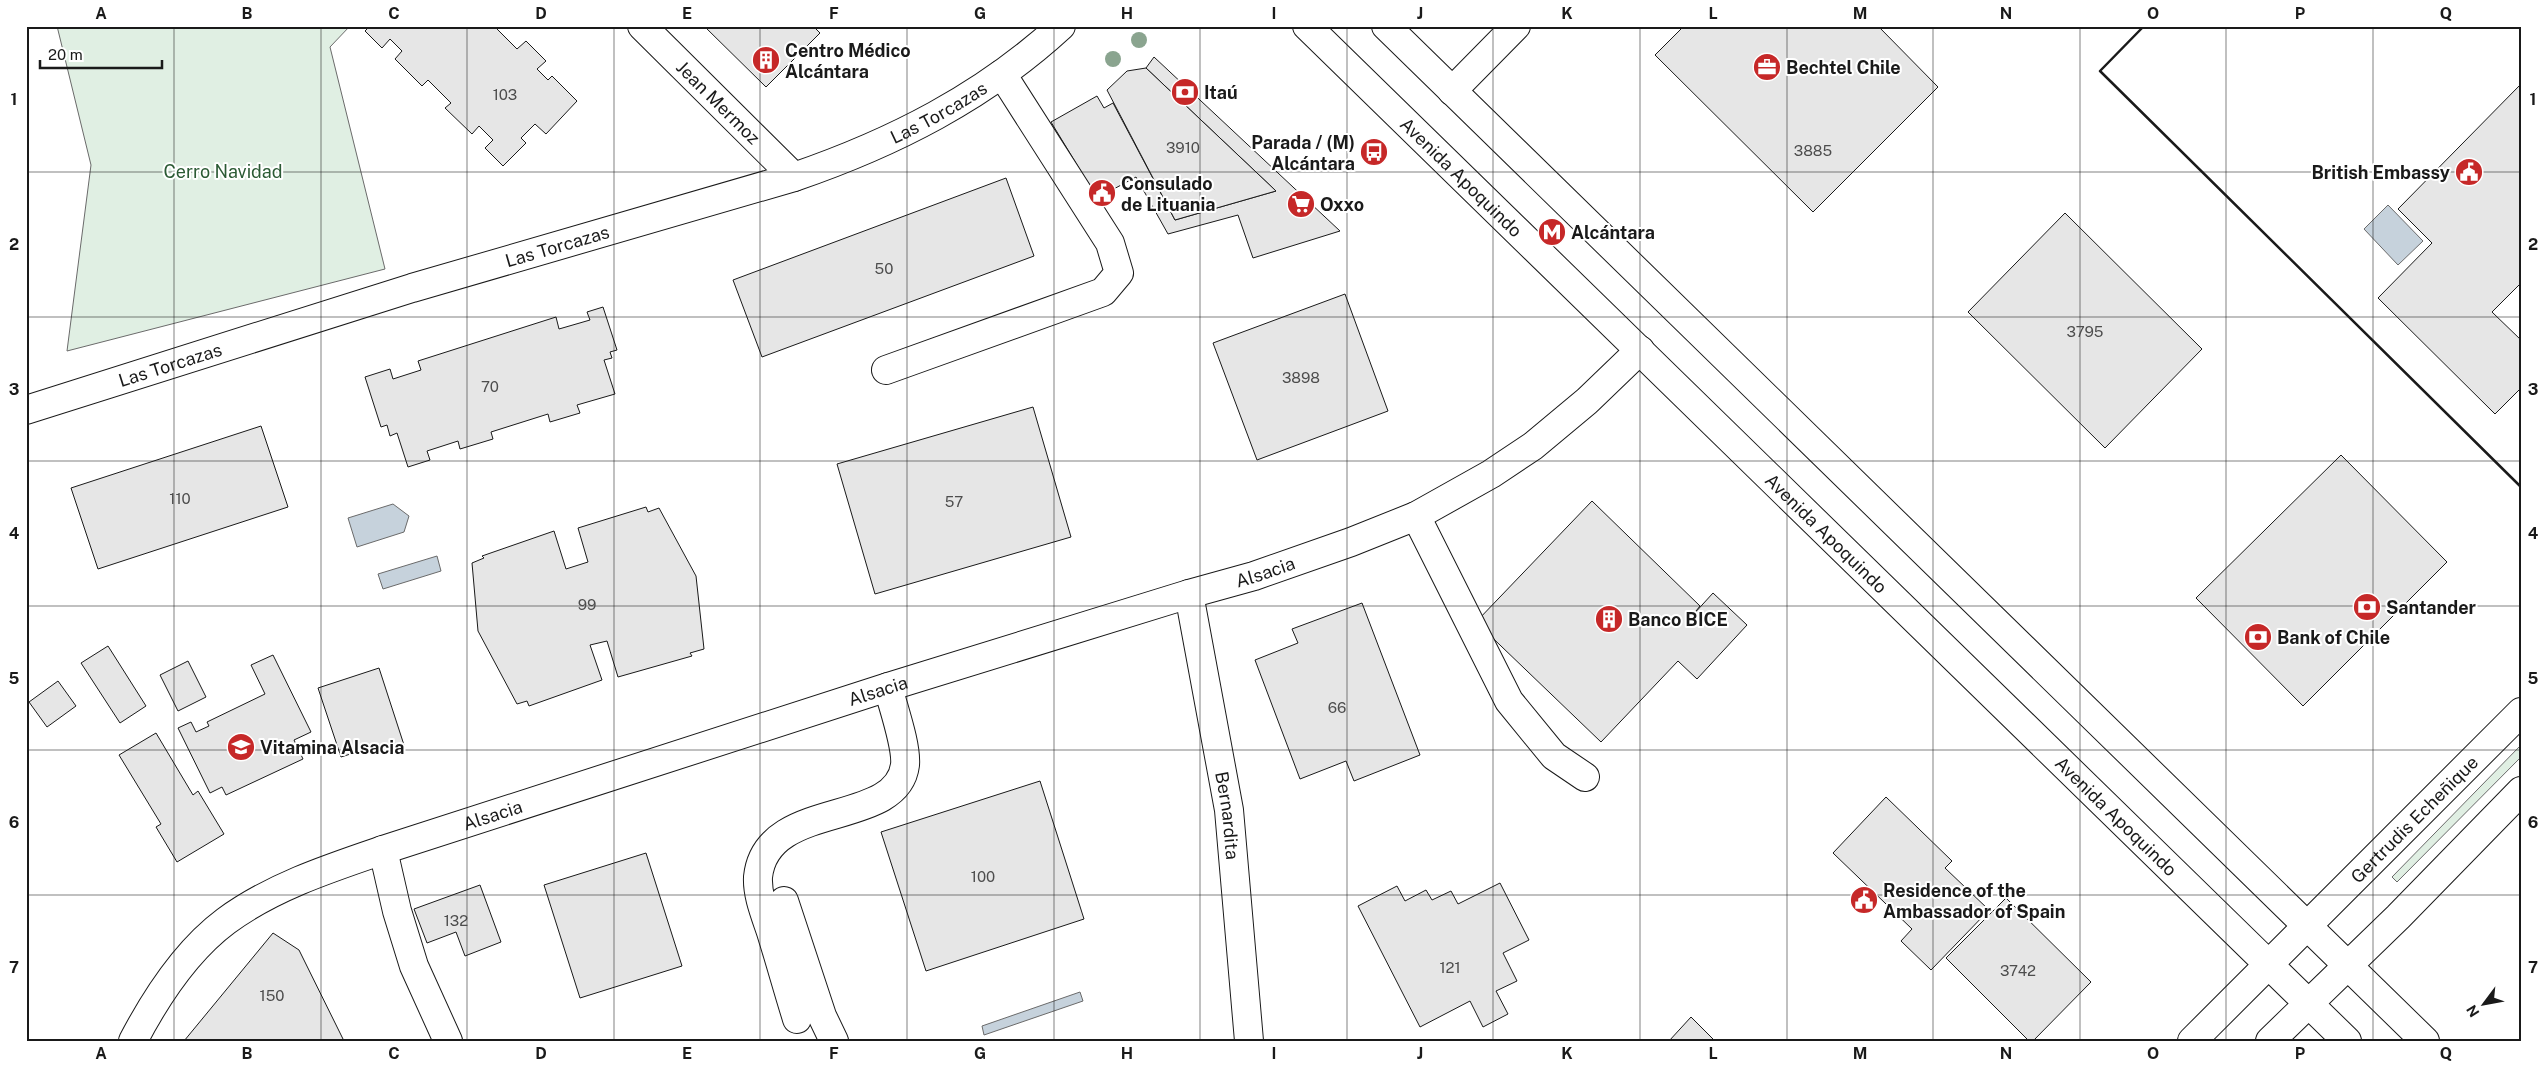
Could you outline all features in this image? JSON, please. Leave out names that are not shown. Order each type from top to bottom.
[{"type":"street","name":"Jean Mermoz","points":[[642,26],[794,177]]},
{"type":"street","name":"Las Torcazas","points":[[26,410],[412,288],[794,177],[887,142],[935,117],[1002,74],[1062,26]]},
{"type":"street","name":"Avenida Apoquindo","points":[[1307,26],[2347,1041]]},
{"type":"street","points":[[1386,26],[2425,1041]]},
{"type":"street","points":[[1452,91],[1516,26]]},
{"type":"street","points":[[886,370],[1103,292],[1119,273],[1110,243],[1002,74]]},
{"type":"street","name":"Alsacia","points":[[133,1041],[163,990],[194,951],[225,922],[254,902],[383,850],[888,687],[1189,594],[1254,576],[1352,542],[1416,516],[1466,489],[1533,446],[1587,401],[1640,350]]},
{"type":"street","points":[[1416,516],[1509,701],[1554,756],[1585,777]]},
{"type":"street","name":"Bernardita","points":[[1189,594],[1229,810],[1249,1041]]},
{"type":"street","points":[[797,1019],[758,890],[762,861],[777,840],[791,830],[876,799],[895,787],[905,766],[905,754],[888,687]]},
{"type":"street","name":"Gertrudis Echeñique","points":[[2192,1041],[2521,712]]},
{"type":"street","points":[[2270,1041],[2310,1004],[2521,791]]},
{"type":"street","points":[[383,850],[397,911],[414,966],[448,1041]]},
{"type":"street","points":[[784,901],[822,1016],[834,1041]]},
{"type":"green space","name":"Cerro Navidad","points":[[57,26],[350,26],[330,47],[385,269],[67,351],[91,165]]},
{"type":"green space","points":[[2521,745],[2521,757],[2397,882],[2392,877]]},
{"type":"shaded area","points":[[2388,205],[2423,241],[2398,265],[2364,229]]},
{"type":"shaded area","points":[[393,504],[409,516],[404,532],[357,547],[348,518]]},
{"type":"shaded area","points":[[437,556],[441,571],[383,589],[378,574]]},
{"type":"shaded area","points":[[1080,992],[1083,1001],[984,1035],[982,1026]]},
{"type":"building","points":[[370,26],[494,26],[517,49],[526,41],[546,61],[537,69],[548,80],[552,76],[577,101],[546,134],[535,124],[521,138],[526,143],[503,166],[485,148],[493,140],[479,126],[472,134],[445,108],[451,103],[428,80],[422,86],[395,59],[402,51],[390,39],[382,48],[365,31]]},
{"type":"building","name":"Centro Médico Alcántara","points":[[704,26],[813,26],[820,33],[766,87]]},
{"type":"building","points":[[1684,26],[1878,26],[1938,87],[1813,212],[1655,55]]},
{"type":"building","points":[[1154,57],[1340,231],[1253,258],[1238,215],[1168,234],[1136,177],[1097,198],[1051,122],[1097,96],[1104,108],[1113,103],[1175,220],[1276,191],[1146,68]]},
{"type":"building","points":[[1146,68],[1276,191],[1175,220],[1107,90],[1127,71]]},
{"type":"building","points":[[2521,84],[2521,283],[2492,312],[2521,340],[2521,388],[2495,414],[2378,298],[2432,243],[2398,209]]},
{"type":"building","points":[[1006,178],[1034,256],[762,357],[733,280]]},
{"type":"building","points":[[2065,213],[2202,349],[2105,448],[1968,312]]},
{"type":"building","points":[[1345,294],[1388,411],[1257,460],[1213,343]]},
{"type":"building","points":[[603,307],[617,350],[610,352],[612,358],[604,360],[615,394],[577,405],[580,413],[550,422],[548,414],[491,432],[493,439],[460,449],[458,441],[427,451],[430,460],[408,467],[397,433],[390,436],[387,425],[381,427],[365,377],[390,369],[393,379],[421,370],[418,361],[556,317],[559,329],[590,320],[587,312]]},
{"type":"building","points":[[1033,407],[1071,537],[875,594],[837,464]]},
{"type":"building","points":[[261,426],[288,507],[98,569],[71,488]]},
{"type":"building","points":[[2341,455],[2447,562],[2303,706],[2196,598]]},
{"type":"building","name":"Banco BICE","points":[[1592,501],[1700,606],[1692,616],[1713,593],[1747,625],[1697,679],[1678,661],[1601,742],[1476,622]]},
{"type":"building","points":[[646,507],[648,512],[659,508],[696,576],[704,649],[690,653],[692,656],[618,677],[607,641],[590,645],[602,680],[529,706],[527,701],[517,704],[478,631],[472,563],[484,558],[482,556],[554,531],[566,569],[588,562],[578,528]]},
{"type":"building","points":[[1362,603],[1420,755],[1354,781],[1346,761],[1300,779],[1255,660],[1298,643],[1292,629]]},
{"type":"building","points":[[108,646],[146,706],[120,723],[81,663]]},
{"type":"building","points":[[273,655],[311,732],[294,740],[303,759],[226,795],[222,787],[210,793],[178,728],[191,722],[196,732],[209,726],[207,722],[265,694],[251,665]]},
{"type":"building","points":[[188,661],[206,697],[178,711],[160,675]]},
{"type":"building","points":[[379,668],[404,745],[384,752],[382,744],[341,757],[318,688]]},
{"type":"building","points":[[58,681],[76,706],[47,727],[29,702]]},
{"type":"building","points":[[156,733],[193,795],[198,791],[224,834],[177,862],[156,827],[161,824],[119,755]]},
{"type":"building","points":[[1040,781],[1084,919],[926,971],[881,832]]},
{"type":"building","points":[[1886,797],[1952,861],[1945,868],[1989,910],[1931,970],[1901,941],[1912,929],[1833,853]]},
{"type":"building","points":[[646,853],[682,966],[580,998],[544,885]]},
{"type":"building","points":[[1500,883],[1529,940],[1503,953],[1517,981],[1496,991],[1508,1014],[1483,1027],[1470,1001],[1420,1027],[1358,906],[1397,886],[1405,901],[1426,890],[1432,900],[1451,891],[1458,904]]},
{"type":"building","points":[[480,885],[501,942],[465,956],[456,932],[427,943],[414,909]]},
{"type":"building","points":[[2006,898],[2091,982],[2033,1041],[2029,1041],[1946,958]]},
{"type":"building","points":[[273,933],[299,950],[344,1041],[184,1041]]},
{"type":"building","points":[[1691,1017],[1715,1041],[1669,1041]]},
{"type":"wall","points":[[2144,26],[2100,71],[2521,487]]},
{"type":"place","name":"Centro Médico Alcántara","points":[[766,60]]},
{"type":"place","name":"Bechtel Chile","points":[[1767,67]]},
{"type":"place","name":"Itaú","points":[[1185,92]]},
{"type":"place","name":"Parada / (M) Alcántara","points":[[1374,152]]},
{"type":"place","name":"British Embassy","points":[[2469,172]]},
{"type":"place","name":"Consulado de Lituania","points":[[1102,193]]},
{"type":"place","name":"Oxxo","points":[[1301,204]]},
{"type":"place","name":"Alcántara","points":[[1552,232]]},
{"type":"place","name":"Santander","points":[[2367,607]]},
{"type":"place","name":"Banco BICE","points":[[1609,619]]},
{"type":"place","name":"Bank of Chile","points":[[2258,637]]},
{"type":"place","name":"Vitamina Alsacia","points":[[241,747]]},
{"type":"place","name":"Residence of the Ambassador of Spain","points":[[1864,900]]}]
